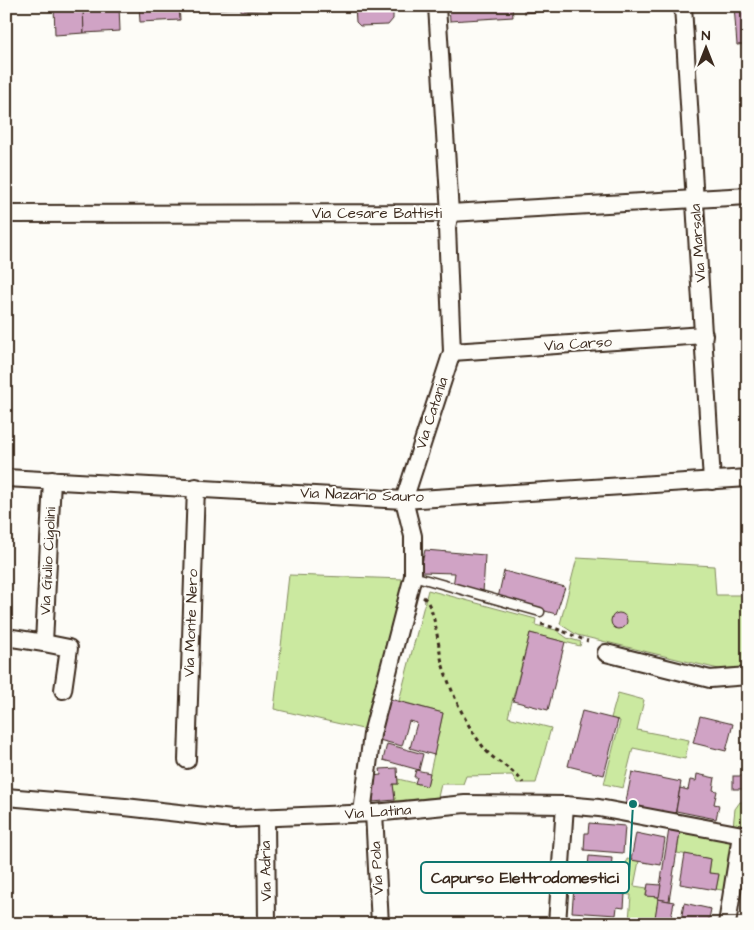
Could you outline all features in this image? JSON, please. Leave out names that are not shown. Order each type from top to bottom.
[{"type":"street","name":"Via Catania","points":[[404,500],[452,352],[447,227],[450,213],[437,6]]},
{"type":"street","name":"Via Marsala","points":[[683,6],[712,480]]},
{"type":"street","name":"Via Cesare Battisti","points":[[6,214],[450,213],[748,196]]},
{"type":"street","name":"Via Carso","points":[[452,352],[704,335]]},
{"type":"street","name":"Via Nazario Sauro","points":[[6,478],[196,487],[404,500],[748,478]]},
{"type":"street","name":"Via Giulio Cigolini","points":[[44,643],[52,480]]},
{"type":"street","name":"Via Monte Nero","points":[[187,760],[196,487]]},
{"type":"street","points":[[368,813],[372,734],[411,582],[413,536],[404,500]]},
{"type":"street","points":[[6,637],[69,648],[63,690]]},
{"type":"street","points":[[606,654],[710,679],[748,676]]},
{"type":"street","name":"Via Latina","points":[[6,797],[125,807],[232,819],[368,813],[465,804],[565,805],[599,808],[744,836]]},
{"type":"street","points":[[557,924],[565,805]]},
{"type":"street","name":"Via Pola","points":[[368,813],[380,924]]},
{"type":"street","name":"Via Adria","points":[[266,818],[267,924]]},
{"type":"street","points":[[727,924],[744,836]]},
{"type":"lane","points":[[411,582],[540,612]]},
{"type":"path","points":[[411,582],[426,599],[434,621],[442,664],[461,713],[484,748],[496,760],[518,775],[523,783]]},
{"type":"path","points":[[540,612],[540,624],[558,628],[572,636],[588,641]]},
{"type":"green space","points":[[577,558],[714,566],[716,595],[748,594],[748,670],[731,672],[577,635],[560,624]]},
{"type":"green space","points":[[289,575],[404,579],[367,730],[274,709]]},
{"type":"green space","points":[[428,590],[536,619],[535,625],[556,630],[567,638],[581,642],[580,646],[530,633],[508,717],[551,728],[536,783],[517,783],[512,775],[466,776],[463,784],[441,784],[438,797],[395,801],[393,784],[398,784],[398,779],[427,786],[443,713],[399,701]]},
{"type":"green space","points":[[618,693],[644,700],[637,730],[689,740],[685,759],[633,748],[623,788],[604,784],[620,721],[611,718]]},
{"type":"green space","points":[[740,802],[748,802],[748,829],[733,827],[735,809]]},
{"type":"green space","points":[[680,832],[732,842],[727,891],[716,889],[719,875],[709,873],[711,859],[677,853]]},
{"type":"green space","points":[[627,859],[639,861],[634,886],[647,888],[646,896],[659,897],[654,923],[629,921],[631,895],[621,894]]},
{"type":"building","points":[[54,6],[83,6],[84,33],[55,35]]},
{"type":"building","points":[[83,6],[119,6],[120,31],[84,33]]},
{"type":"building","points":[[139,6],[179,6],[180,20],[140,22]]},
{"type":"building","points":[[194,6],[241,6],[241,8],[194,10]]},
{"type":"building","points":[[241,6],[300,6],[299,8],[241,11]]},
{"type":"building","points":[[300,6],[345,6],[345,8],[299,8]]},
{"type":"building","points":[[355,6],[393,6],[393,19],[388,25],[360,26],[356,22]]},
{"type":"building","points":[[449,6],[512,6],[513,17],[450,21]]},
{"type":"building","points":[[524,6],[569,6],[569,9],[524,13]]},
{"type":"building","points":[[734,6],[748,6],[748,44],[737,45]]},
{"type":"building","points":[[425,550],[485,555],[483,594],[453,586],[455,573],[420,572]]},
{"type":"building","points":[[504,571],[565,587],[556,614],[498,598]]},
{"type":"building","points":[[619,613],[627,621],[619,629],[611,621]]},
{"type":"building","points":[[530,633],[565,642],[548,710],[513,701]]},
{"type":"building","points":[[390,699],[443,713],[434,755],[410,748],[417,723],[409,721],[402,746],[379,740]]},
{"type":"building","points":[[744,699],[748,700],[748,729],[742,729]]},
{"type":"building","points":[[582,711],[618,720],[604,775],[568,766]]},
{"type":"building","points":[[700,716],[733,724],[726,751],[693,743]]},
{"type":"building","points":[[387,744],[423,754],[419,770],[383,760]]},
{"type":"building","points":[[397,768],[398,784],[393,784],[395,800],[373,802],[372,776],[381,775],[380,769]]},
{"type":"building","points":[[416,770],[430,773],[427,786],[415,783],[417,777],[414,777]]},
{"type":"building","points":[[632,772],[681,782],[675,815],[625,806]]},
{"type":"building","points":[[697,774],[715,778],[713,790],[717,791],[714,804],[719,805],[716,819],[676,811],[680,788],[688,790],[690,780],[696,781]]},
{"type":"building","points":[[733,776],[748,776],[748,789],[733,789]]},
{"type":"building","points":[[589,823],[625,826],[623,853],[584,850],[585,833],[588,833]]},
{"type":"building","points":[[669,829],[680,832],[669,901],[658,899]]},
{"type":"building","points":[[636,833],[665,839],[661,865],[631,860]]},
{"type":"building","points":[[685,854],[711,859],[709,873],[719,874],[716,890],[680,884]]},
{"type":"building","points":[[589,856],[612,858],[609,890],[586,888]]},
{"type":"building","points":[[648,884],[661,885],[659,897],[646,896]]},
{"type":"building","points":[[574,887],[611,890],[611,893],[625,894],[624,908],[617,907],[616,915],[572,912]]},
{"type":"building","points":[[658,899],[674,902],[670,924],[654,924]]},
{"type":"building","points":[[684,903],[711,909],[708,924],[681,921]]},
{"type":"place","name":"Capurso Elettrodomestici","points":[[633,804]]}]
